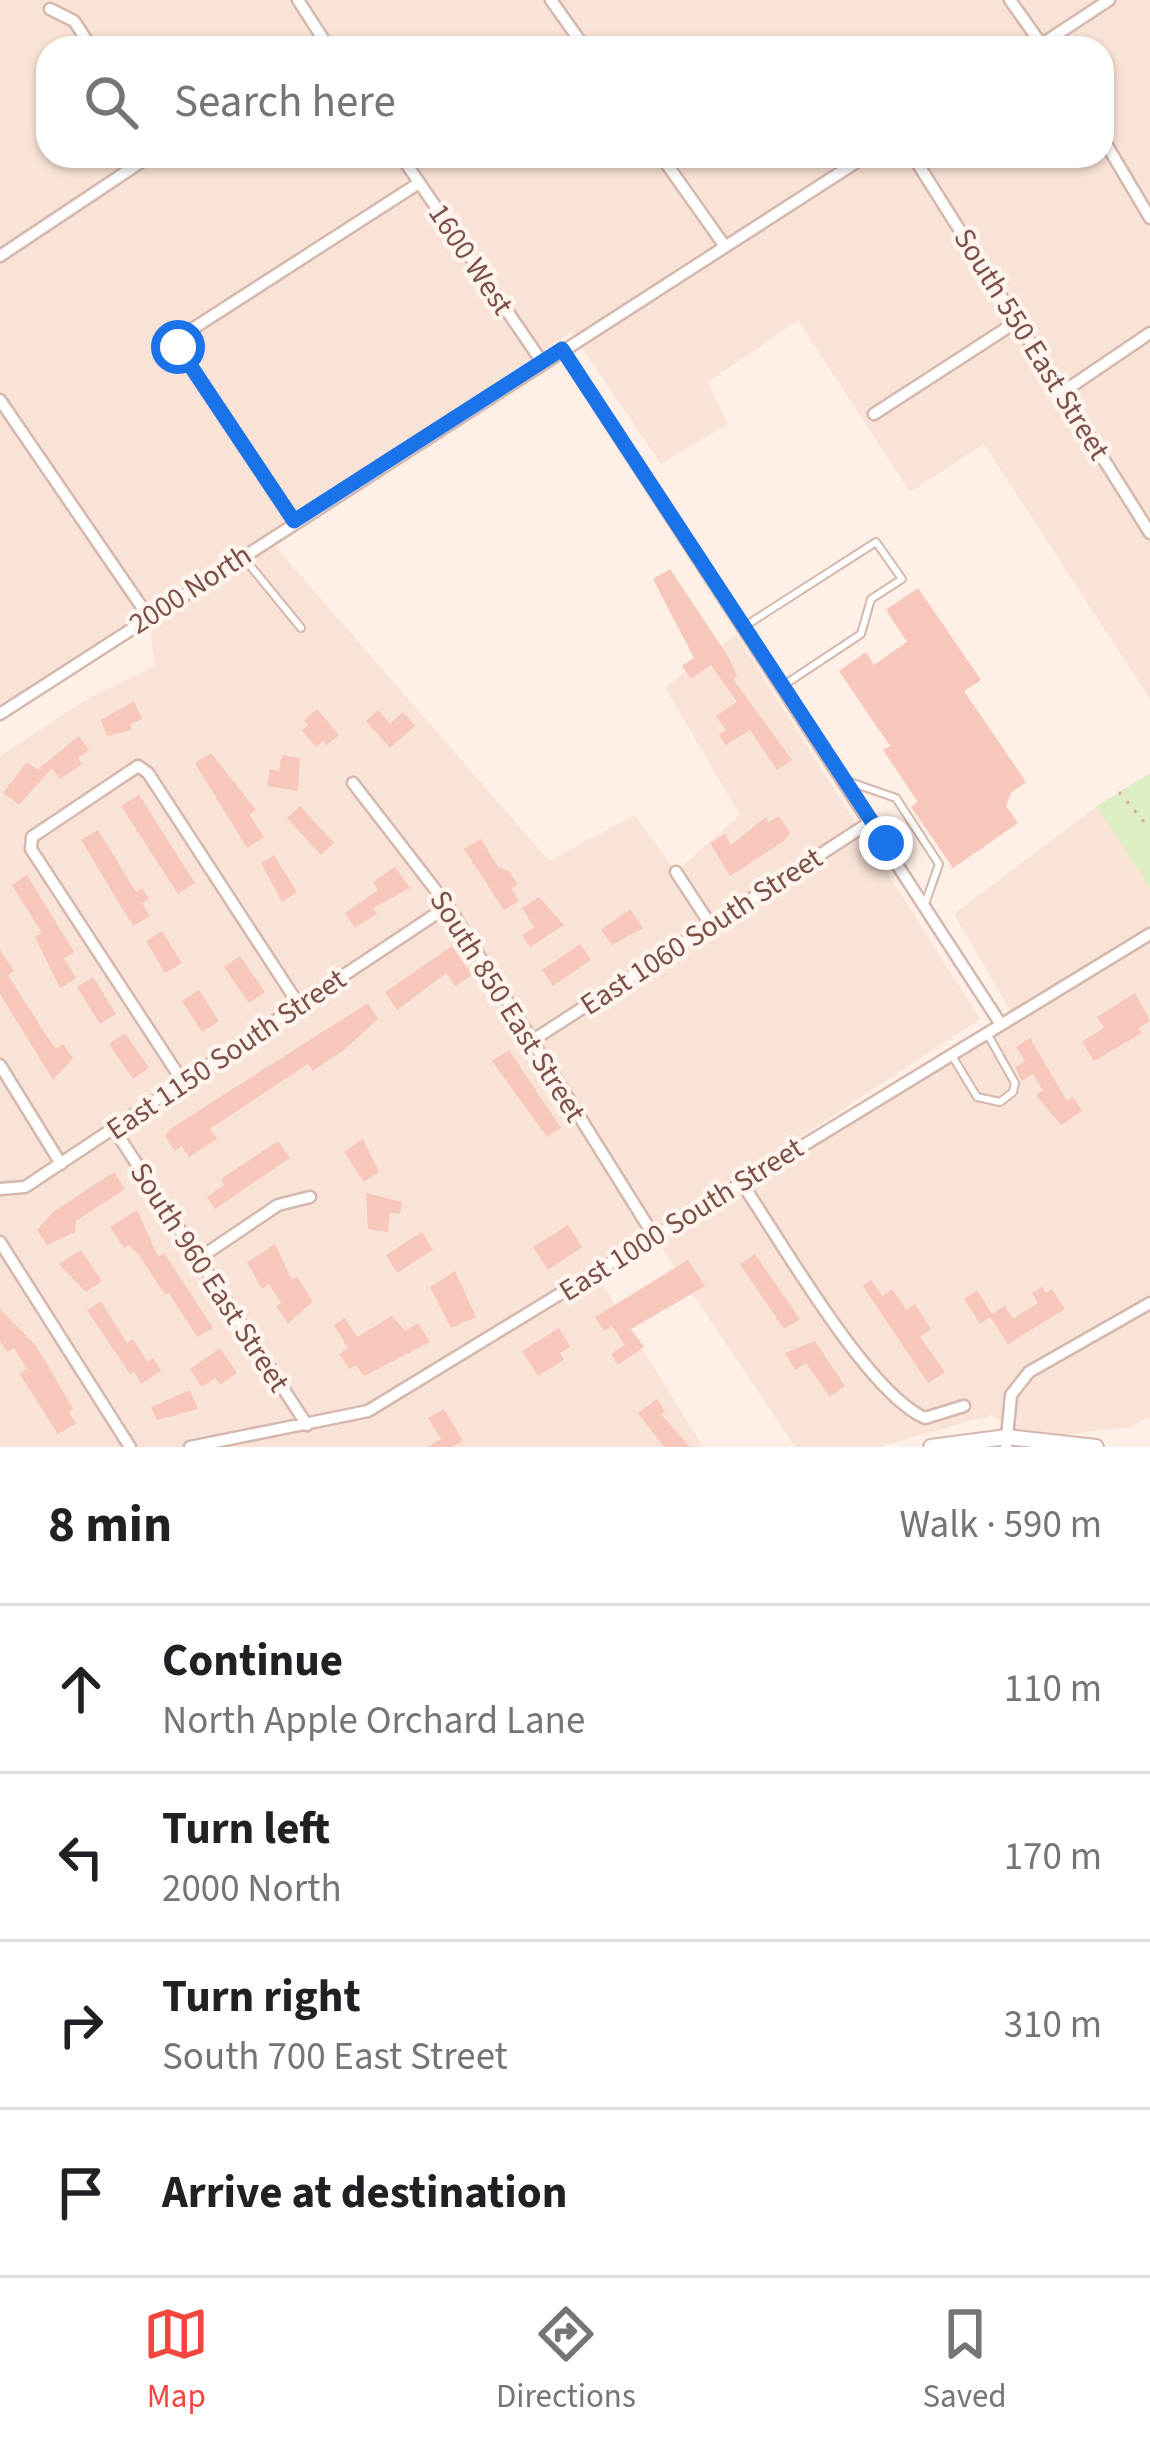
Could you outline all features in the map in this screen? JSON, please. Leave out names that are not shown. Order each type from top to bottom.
[{"type":"street","points":[[298,0],[321,36]]},
{"type":"street","points":[[550,0],[576,36]]},
{"type":"street","points":[[1010,0],[1033,36]]},
{"type":"street","points":[[1056,36],[1109,0]]},
{"type":"street","points":[[50,9],[74,21],[84,36]]},
{"type":"street","points":[[1114,157],[1150,218]]},
{"type":"street","points":[[0,256],[133,168]]},
{"type":"street","name":"1600 West","points":[[409,168],[542,362]]},
{"type":"street","points":[[669,168],[724,245]]},
{"type":"street","name":"2000 North","points":[[0,714],[847,168]]},
{"type":"street","name":"South 550 East Street","points":[[920,168],[1150,532]]},
{"type":"street","points":[[294,521],[178,347],[183,335],[419,183]]},
{"type":"street","points":[[874,414],[1016,322]]},
{"type":"street","points":[[1063,392],[1150,333]]},
{"type":"street","points":[[562,349],[1000,1023]]},
{"type":"street","points":[[0,400],[148,616]]},
{"type":"street","points":[[183,1082],[32,849],[32,837],[139,766],[299,1005]]},
{"type":"street","name":"South 850 East Street","points":[[353,783],[448,906],[654,1236]]},
{"type":"street","name":"East 1060 South Street","points":[[530,1042],[872,821]]},
{"type":"street","points":[[676,872],[710,924]]},
{"type":"street","name":"East 1150 South Street","points":[[0,1189],[26,1187],[448,906]]},
{"type":"street","name":"East 1000 South Street","points":[[190,1447],[256,1441],[368,1411],[1150,934]]},
{"type":"street","points":[[0,1065],[61,1164]]},
{"type":"street","name":"South 960 East Street","points":[[114,1129],[307,1425]]},
{"type":"street","points":[[741,1182],[876,1377],[909,1411],[925,1418],[964,1406]]},
{"type":"street","points":[[198,1259],[278,1205],[310,1197]]},
{"type":"street","points":[[0,1242],[130,1447]]},
{"type":"street","points":[[1006,1442],[1011,1395],[1029,1372],[1150,1303]]},
{"type":"street","points":[[931,1447],[1006,1442],[1096,1447]]},
{"type":"lane","points":[[745,626],[876,542],[902,579],[871,599],[861,634],[784,685]]},
{"type":"lane","points":[[242,555],[301,628]]},
{"type":"lane","points":[[847,782],[896,798],[939,864],[925,904]]},
{"type":"lane","points":[[950,1054],[977,1096],[1000,1102],[1009,1097],[1015,1083],[986,1032]]},
{"type":"path","points":[[1119,793],[1150,829]]},
{"type":"shaded area","points":[[0,0],[1150,0],[1150,699],[984,444],[910,492],[798,320],[708,382],[728,424],[661,464],[571,332],[223,565],[268,538],[549,861],[635,815],[676,872],[740,815],[665,687],[736,635],[980,1019],[595,1272],[703,1447],[0,1447],[0,756],[87,699],[155,666],[148,616],[0,714]]},
{"type":"shaded area","points":[[1097,806],[1150,888],[1150,1417],[1130,1427],[1027,1439],[992,1415],[878,1447],[795,1447],[654,1236],[1010,1010],[954,914]]},
{"type":"green space","points":[[1150,773],[1150,888],[1097,806]]},
{"type":"building","points":[[670,569],[729,658],[737,676],[733,679],[792,760],[777,770],[750,730],[726,745],[719,735],[726,730],[716,716],[737,702],[711,665],[691,679],[682,666],[694,658],[653,579]]},
{"type":"building","points":[[918,588],[981,680],[964,691],[1026,782],[1011,793],[1006,806],[1018,823],[953,868],[911,807],[918,802],[883,750],[890,746],[839,671],[866,652],[874,665],[907,642],[886,610]]},
{"type":"building","points":[[134,701],[142,719],[130,724],[132,730],[107,736],[101,720]]},
{"type":"building","points":[[317,709],[339,735],[316,747],[302,731],[308,725],[304,720]]},
{"type":"building","points":[[378,710],[390,724],[403,712],[415,726],[390,748],[366,721]]},
{"type":"building","points":[[79,736],[89,750],[78,758],[82,764],[60,779],[52,768],[19,805],[3,793],[27,762],[37,770]]},
{"type":"building","points":[[211,753],[256,810],[249,814],[264,837],[247,848],[195,763]]},
{"type":"building","points":[[282,755],[300,758],[298,791],[267,786],[270,769],[279,771]]},
{"type":"building","points":[[139,795],[195,883],[178,894],[121,806]]},
{"type":"building","points":[[300,806],[334,843],[321,855],[287,818]]},
{"type":"building","points":[[779,816],[790,833],[784,841],[730,876],[710,843],[725,834],[731,845],[766,817],[769,822]]},
{"type":"building","points":[[98,830],[136,892],[142,888],[149,899],[142,903],[150,916],[133,926],[81,840]]},
{"type":"building","points":[[481,839],[498,867],[509,871],[518,885],[511,888],[519,901],[504,910],[464,849]]},
{"type":"building","points":[[274,855],[297,892],[282,902],[261,863]]},
{"type":"building","points":[[395,867],[410,888],[373,908],[377,914],[355,928],[345,913],[378,890],[373,882]]},
{"type":"building","points":[[27,875],[74,952],[64,958],[76,978],[60,988],[35,937],[42,933],[12,885]]},
{"type":"building","points":[[539,897],[564,925],[530,947],[522,935],[534,927],[522,908]]},
{"type":"building","points":[[630,909],[643,928],[612,945],[601,930]]},
{"type":"building","points":[[162,931],[182,963],[165,973],[146,941]]},
{"type":"building","points":[[580,944],[591,960],[553,986],[542,970]]},
{"type":"building","points":[[452,946],[472,975],[455,986],[446,973],[397,1010],[385,992]]},
{"type":"building","points":[[0,950],[14,971],[8,975],[44,1032],[56,1049],[63,1044],[73,1058],[53,1080],[0,994]]},
{"type":"building","points":[[240,956],[265,992],[249,1003],[224,967]]},
{"type":"building","points":[[93,977],[116,1014],[100,1024],[77,987]]},
{"type":"building","points":[[199,990],[219,1021],[202,1032],[182,1001]]},
{"type":"building","points":[[1135,993],[1150,1021],[1139,1028],[1142,1033],[1094,1061],[1082,1042],[1104,1028],[1097,1017]]},
{"type":"building","points":[[368,1003],[378,1019],[345,1049],[313,1071],[308,1064],[210,1129],[217,1139],[189,1157],[182,1146],[175,1151],[165,1136],[170,1129]]},
{"type":"building","points":[[125,1033],[149,1068],[133,1079],[109,1044]]},
{"type":"building","points":[[1030,1038],[1067,1101],[1073,1097],[1082,1111],[1061,1125],[1036,1095],[1043,1090],[1033,1074],[1022,1081],[1015,1067],[1025,1061],[1016,1047]]},
{"type":"building","points":[[509,1050],[561,1128],[547,1137],[492,1061]]},
{"type":"building","points":[[363,1139],[379,1172],[364,1182],[344,1152]]},
{"type":"building","points":[[278,1141],[290,1158],[215,1209],[207,1197],[224,1185],[221,1179]]},
{"type":"building","points":[[114,1172],[125,1189],[76,1221],[75,1232],[47,1245],[37,1230],[53,1212]]},
{"type":"building","points":[[366,1193],[402,1202],[400,1214],[390,1213],[388,1232],[368,1229]]},
{"type":"building","points":[[137,1210],[158,1257],[164,1253],[213,1328],[197,1337],[139,1255],[129,1245],[124,1248],[110,1227]]},
{"type":"building","points":[[568,1225],[582,1247],[548,1270],[533,1247]]},
{"type":"building","points":[[422,1232],[433,1250],[397,1273],[386,1255]]},
{"type":"building","points":[[275,1244],[292,1280],[297,1277],[313,1301],[288,1324],[269,1284],[262,1289],[247,1262]]},
{"type":"building","points":[[81,1250],[102,1281],[86,1292],[59,1264]]},
{"type":"building","points":[[755,1254],[800,1319],[784,1329],[740,1264]]},
{"type":"building","points":[[688,1260],[705,1286],[631,1329],[644,1347],[618,1365],[611,1354],[625,1345],[612,1326],[604,1331],[595,1317]]},
{"type":"building","points":[[455,1271],[476,1317],[451,1328],[430,1287]]},
{"type":"building","points":[[871,1280],[883,1296],[892,1289],[907,1310],[915,1304],[931,1329],[920,1337],[945,1372],[928,1383],[863,1286]]},
{"type":"building","points":[[1042,1287],[1046,1293],[1052,1289],[1065,1309],[1008,1344],[990,1317],[980,1324],[964,1299],[977,1290],[992,1314],[1005,1306],[1013,1319],[1038,1303],[1032,1293]]},
{"type":"building","points":[[101,1301],[127,1343],[133,1339],[147,1362],[153,1358],[161,1371],[141,1384],[134,1371],[130,1374],[87,1310]]},
{"type":"building","points":[[0,1309],[37,1347],[73,1409],[69,1412],[76,1423],[58,1434],[19,1373],[27,1369],[14,1348],[7,1352],[0,1341]]},
{"type":"building","points":[[392,1316],[405,1331],[418,1323],[430,1342],[364,1376],[356,1365],[349,1369],[339,1354],[348,1348],[334,1325],[345,1318],[357,1337]]},
{"type":"building","points":[[559,1328],[570,1347],[560,1353],[564,1360],[538,1376],[522,1351]]},
{"type":"building","points":[[815,1341],[845,1386],[830,1397],[806,1363],[795,1370],[785,1353]]},
{"type":"building","points":[[220,1348],[237,1373],[220,1385],[215,1378],[202,1387],[190,1369]]},
{"type":"building","points":[[190,1390],[198,1409],[157,1420],[151,1407]]},
{"type":"building","points":[[657,1399],[665,1411],[661,1414],[690,1447],[664,1447],[638,1413]]},
{"type":"building","points":[[444,1409],[463,1441],[452,1447],[427,1447],[441,1439],[428,1418]]},
{"type":"route","points":[[178,347],[294,521],[562,349],[886,843]]}]
